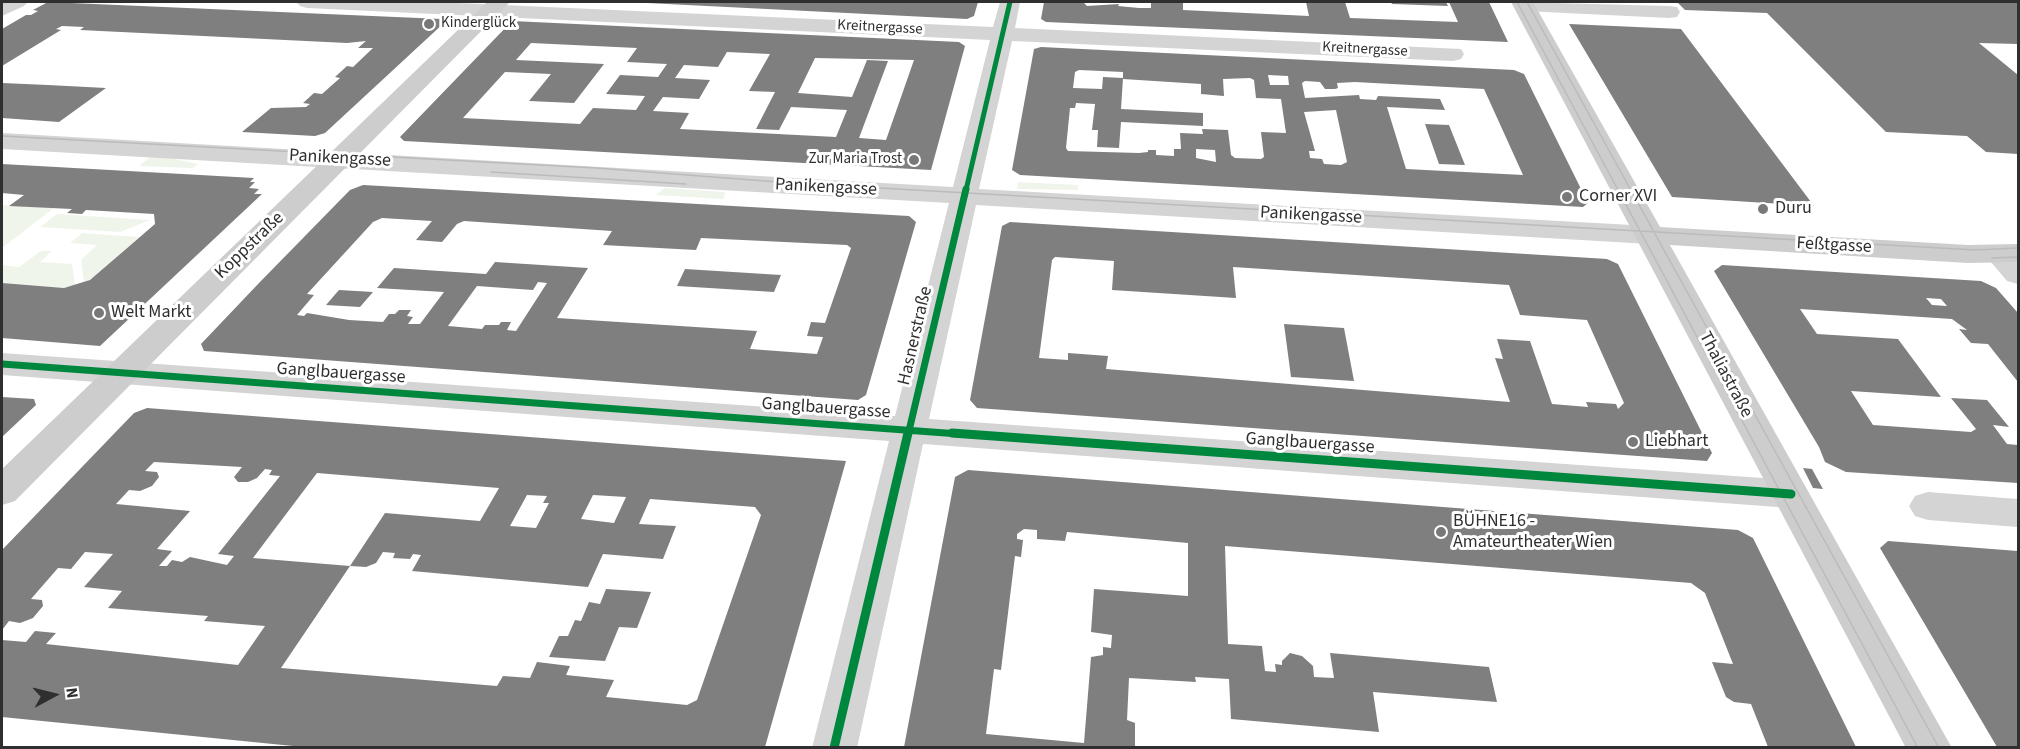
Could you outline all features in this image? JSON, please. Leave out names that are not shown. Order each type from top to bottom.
[{"type":"main road","name":"Thaliastraße","points":[[1523,3],[1930,747]]},
{"type":"main road","name":"Koppstraße","points":[[2,491],[495,6]]},
{"type":"main road","name":"Feßtgasse","points":[[1650,235],[2012,261]]},
{"type":"street","points":[[2,10],[17,2]]},
{"type":"street","name":"Kreitnergasse","points":[[307,2],[495,6],[1453,54]]},
{"type":"street","name":"Hasnerstraße","points":[[834,747],[1010,2]]},
{"type":"street","points":[[1523,3],[1669,12]]},
{"type":"street","name":"Panikengasse","points":[[2,141],[1650,235]]},
{"type":"street","name":"Ganglbauergasse","points":[[2,364],[1791,494]]},
{"type":"street","points":[[1928,506],[2019,513]]},
{"type":"shaded area","points":[[151,156],[198,164],[193,168],[139,166]]},
{"type":"shaded area","points":[[1018,182],[1078,185],[1078,190],[1017,189]]},
{"type":"shaded area","points":[[664,188],[724,192],[725,194],[723,199],[656,195]]},
{"type":"shaded area","points":[[2,205],[54,208],[2,248]]},
{"type":"shaded area","points":[[57,214],[150,220],[120,232],[40,227]]},
{"type":"shaded area","points":[[82,233],[139,237],[90,280],[84,282],[81,260],[97,245],[70,243]]},
{"type":"shaded area","points":[[41,251],[52,251],[40,262],[72,264],[75,285],[64,288],[2,283],[2,265],[19,267]]},
{"type":"building","points":[[48,2],[442,19],[445,22],[325,133],[315,136],[242,132],[271,108],[306,107],[310,104],[303,103],[314,93],[322,94],[340,78],[335,77],[347,66],[353,67],[373,48],[358,48],[366,41],[347,43],[80,30],[84,27],[62,26],[56,29],[61,30],[2,66],[2,29],[38,11],[33,10]]},
{"type":"building","points":[[627,2],[978,2],[974,16],[967,19]]},
{"type":"building","points":[[1044,2],[1083,2],[1087,6],[1119,4],[1118,6],[1151,8],[1151,2],[1183,2],[1183,10],[1309,16],[1306,2],[1345,2],[1350,18],[1458,22],[1449,2],[1489,2],[1508,42],[1046,22],[1041,19]]},
{"type":"building","points":[[1391,2],[1446,2],[1448,6],[1392,4]]},
{"type":"building","points":[[1677,2],[2018,2],[2018,44],[1979,43],[2018,75],[2018,154],[1986,152],[1967,136],[1886,132],[1767,13],[1685,10]]},
{"type":"building","points":[[512,21],[959,42],[965,46],[931,170],[404,141],[400,137]],"holes":[[[531,43],[637,48],[627,62],[667,64],[658,77],[620,75],[606,94],[645,96],[636,110],[593,108],[580,124],[463,118],[505,72],[551,74],[529,101],[574,103],[604,64],[516,60]],[[727,52],[770,54],[749,91],[775,92],[756,129],[779,130],[791,107],[847,110],[836,137],[680,129],[689,113],[653,111],[663,97],[699,99],[710,80],[675,78],[684,65],[718,67]],[[815,58],[914,60],[886,140],[859,138],[888,61],[867,60],[852,97],[798,93]]]},
{"type":"building","points":[[1569,24],[1681,29],[1814,206],[1672,197]]},
{"type":"building","points":[[1041,47],[1514,70],[1524,74],[1588,203],[1583,207],[1020,175],[1012,170],[1034,49]],"holes":[[[1079,70],[1123,72],[1123,78],[1103,77],[1102,89],[1073,88],[1075,72]],[[1268,75],[1288,76],[1289,85],[1270,85]],[[1250,78],[1254,80],[1256,98],[1281,99],[1286,133],[1261,132],[1264,157],[1261,159],[1235,158],[1231,155],[1228,130],[1202,129],[1203,134],[1180,133],[1181,149],[1174,149],[1174,156],[1156,155],[1156,150],[1139,153],[1068,151],[1066,148],[1070,108],[1075,108],[1076,103],[1095,104],[1092,130],[1098,130],[1097,147],[1119,148],[1121,122],[1203,126],[1203,113],[1121,109],[1123,79],[1201,84],[1201,94],[1224,96],[1223,79]],[[1305,81],[1320,82],[1325,89],[1338,88],[1337,83],[1355,82],[1484,89],[1523,175],[1406,169],[1387,107],[1445,110],[1440,99],[1378,96],[1376,100],[1360,99],[1359,95],[1305,98],[1302,83]],[[1336,110],[1347,162],[1341,165],[1324,164],[1322,159],[1310,158],[1309,151],[1315,151],[1304,112]],[[1196,149],[1215,150],[1216,162],[1196,158]]]},
{"type":"building","points":[[2,83],[106,88],[59,122],[2,118]]},
{"type":"building","points":[[1425,124],[1449,125],[1465,165],[1439,164]]},
{"type":"building","points":[[2,164],[254,178],[250,182],[255,182],[249,188],[259,189],[254,194],[262,194],[100,346],[2,338],[2,283],[64,288],[90,280],[155,224],[154,214],[86,210],[82,214],[67,213],[72,209],[9,206],[24,195],[2,193]]},
{"type":"building","points":[[363,185],[909,216],[916,222],[866,395],[858,400],[204,351],[201,344],[350,190]],"holes":[[[382,218],[432,221],[416,240],[442,242],[457,224],[464,221],[612,231],[603,245],[696,250],[701,238],[847,245],[851,248],[825,323],[811,322],[807,336],[823,337],[817,354],[750,349],[757,331],[557,318],[588,268],[495,262],[486,274],[394,268],[377,288],[444,292],[420,324],[408,324],[413,317],[407,316],[411,310],[399,310],[395,314],[389,314],[383,322],[349,320],[307,313],[304,316],[297,315],[314,295],[307,294],[373,222]],[[538,282],[547,283],[516,331],[507,330],[511,322],[485,325],[482,329],[448,326],[477,286],[533,290]]]},
{"type":"building","points":[[1010,222],[1607,259],[1618,264],[1712,453],[1707,461],[977,408],[970,400],[1002,226]],"holes":[[[1055,257],[1114,261],[1112,290],[1236,298],[1233,267],[1509,285],[1520,315],[1587,320],[1624,403],[1618,409],[1616,404],[1586,402],[1588,407],[1552,404],[1530,341],[1497,339],[1503,359],[1495,358],[1510,402],[1106,369],[1108,356],[1068,353],[1068,360],[1039,358],[1052,260]]]},
{"type":"building","points":[[1722,265],[1981,281],[1996,288],[2018,313],[2018,382],[1988,344],[1971,343],[1959,329],[1967,330],[1952,319],[1800,309],[1817,334],[1898,339],[1941,397],[1851,391],[1873,425],[1971,432],[1976,429],[1951,398],[1987,400],[2009,427],[1993,425],[2007,444],[2018,445],[2018,483],[1846,472],[1825,462],[1819,447],[1714,271]],"holes":[[[1926,298],[1941,299],[1947,306],[1932,305]]]},
{"type":"building","points":[[685,269],[781,275],[774,292],[677,286]]},
{"type":"building","points":[[339,290],[373,292],[360,307],[326,305]]},
{"type":"building","points":[[1284,324],[1344,328],[1354,381],[1291,377]]},
{"type":"building","points":[[2,397],[34,399],[36,405],[2,437]]},
{"type":"building","points":[[147,408],[846,461],[765,747],[303,747],[2,717],[2,640],[26,642],[35,631],[56,633],[46,644],[238,665],[265,626],[204,621],[208,616],[108,608],[122,591],[84,587],[113,554],[85,552],[71,569],[58,568],[31,599],[42,600],[43,606],[33,618],[20,623],[9,621],[2,630],[2,550],[134,413]],"holes":[[[154,462],[242,467],[234,477],[238,482],[248,482],[257,478],[265,469],[272,470],[269,475],[280,476],[218,554],[234,556],[227,565],[190,557],[182,562],[172,560],[167,566],[159,566],[172,551],[157,549],[190,511],[116,504],[129,490],[140,491],[152,486],[159,477],[157,472],[145,471]],[[317,473],[499,488],[480,521],[385,513],[350,566],[253,558]],[[527,495],[547,496],[543,503],[549,503],[536,528],[510,526]],[[593,495],[626,497],[614,523],[581,519]],[[650,499],[755,507],[761,515],[697,700],[687,705],[606,697],[614,680],[566,675],[570,666],[537,662],[530,678],[503,676],[497,686],[281,668],[350,566],[366,567],[376,563],[383,552],[395,553],[393,558],[410,559],[413,554],[421,555],[412,571],[588,587],[603,554],[663,559],[676,526],[639,524]]]},
{"type":"building","points":[[1803,468],[1812,469],[1823,489],[1813,488]]},
{"type":"building","points":[[968,470],[1738,530],[1753,538],[1856,747],[1768,747],[1751,704],[1734,702],[1726,697],[1712,662],[1733,664],[1705,593],[1691,583],[1225,546],[1228,644],[1262,646],[1265,671],[1276,672],[1275,664],[1282,665],[1282,661],[1290,653],[1302,656],[1313,666],[1314,677],[1334,678],[1330,653],[1489,667],[1497,702],[1373,692],[1379,732],[1231,719],[1229,679],[1195,677],[1196,682],[1129,678],[1127,720],[1135,723],[1135,747],[904,747],[955,477]],"holes":[[[1024,529],[1037,530],[1037,539],[1065,541],[1067,532],[1188,543],[1188,596],[1094,589],[1091,632],[1112,635],[1111,648],[1103,647],[1103,655],[1091,657],[1084,743],[986,734],[994,669],[1001,670],[1015,556],[1021,557],[1023,540],[1017,539],[1017,534]]]},
{"type":"building","points":[[1888,541],[2018,551],[2018,747],[1997,747],[1880,548]]},
{"type":"building","points":[[606,589],[651,592],[637,628],[619,627],[605,661],[549,657],[559,636],[568,636],[575,620],[581,621],[589,602],[600,604]]},
{"type":"tram line","points":[[1517,2],[1640,231]]},
{"type":"tram line","points":[[1527,2],[1654,232]]},
{"type":"tram line","points":[[2,136],[596,168],[791,183],[1640,231]]},
{"type":"tram line","points":[[491,172],[686,184]]},
{"type":"tram line","points":[[1640,231],[1654,232]]},
{"type":"tram line","points":[[1640,231],[1918,748]]},
{"type":"tram line","points":[[1654,232],[1975,250],[2018,248]]},
{"type":"tram line","points":[[1654,232],[1939,748]]},
{"type":"tram line","points":[[1992,258],[2018,257]]},
{"type":"cycle path","points":[[834,748],[1010,2]]},
{"type":"cycle path","points":[[2,364],[1791,494]]},
{"type":"place","name":"Kinderglück","points":[[429,24]]},
{"type":"place","name":"Zur Maria Trost","points":[[914,160]]},
{"type":"place","name":"Corner XVI","points":[[1567,197]]},
{"type":"place","name":"Duru","points":[[1763,209]]},
{"type":"place","name":"Welt Markt","points":[[99,313]]},
{"type":"place","name":"Liebhart","points":[[1633,442]]},
{"type":"place","name":"BÜHNE16 - Amateurtheater Wien","points":[[1441,532]]}]
